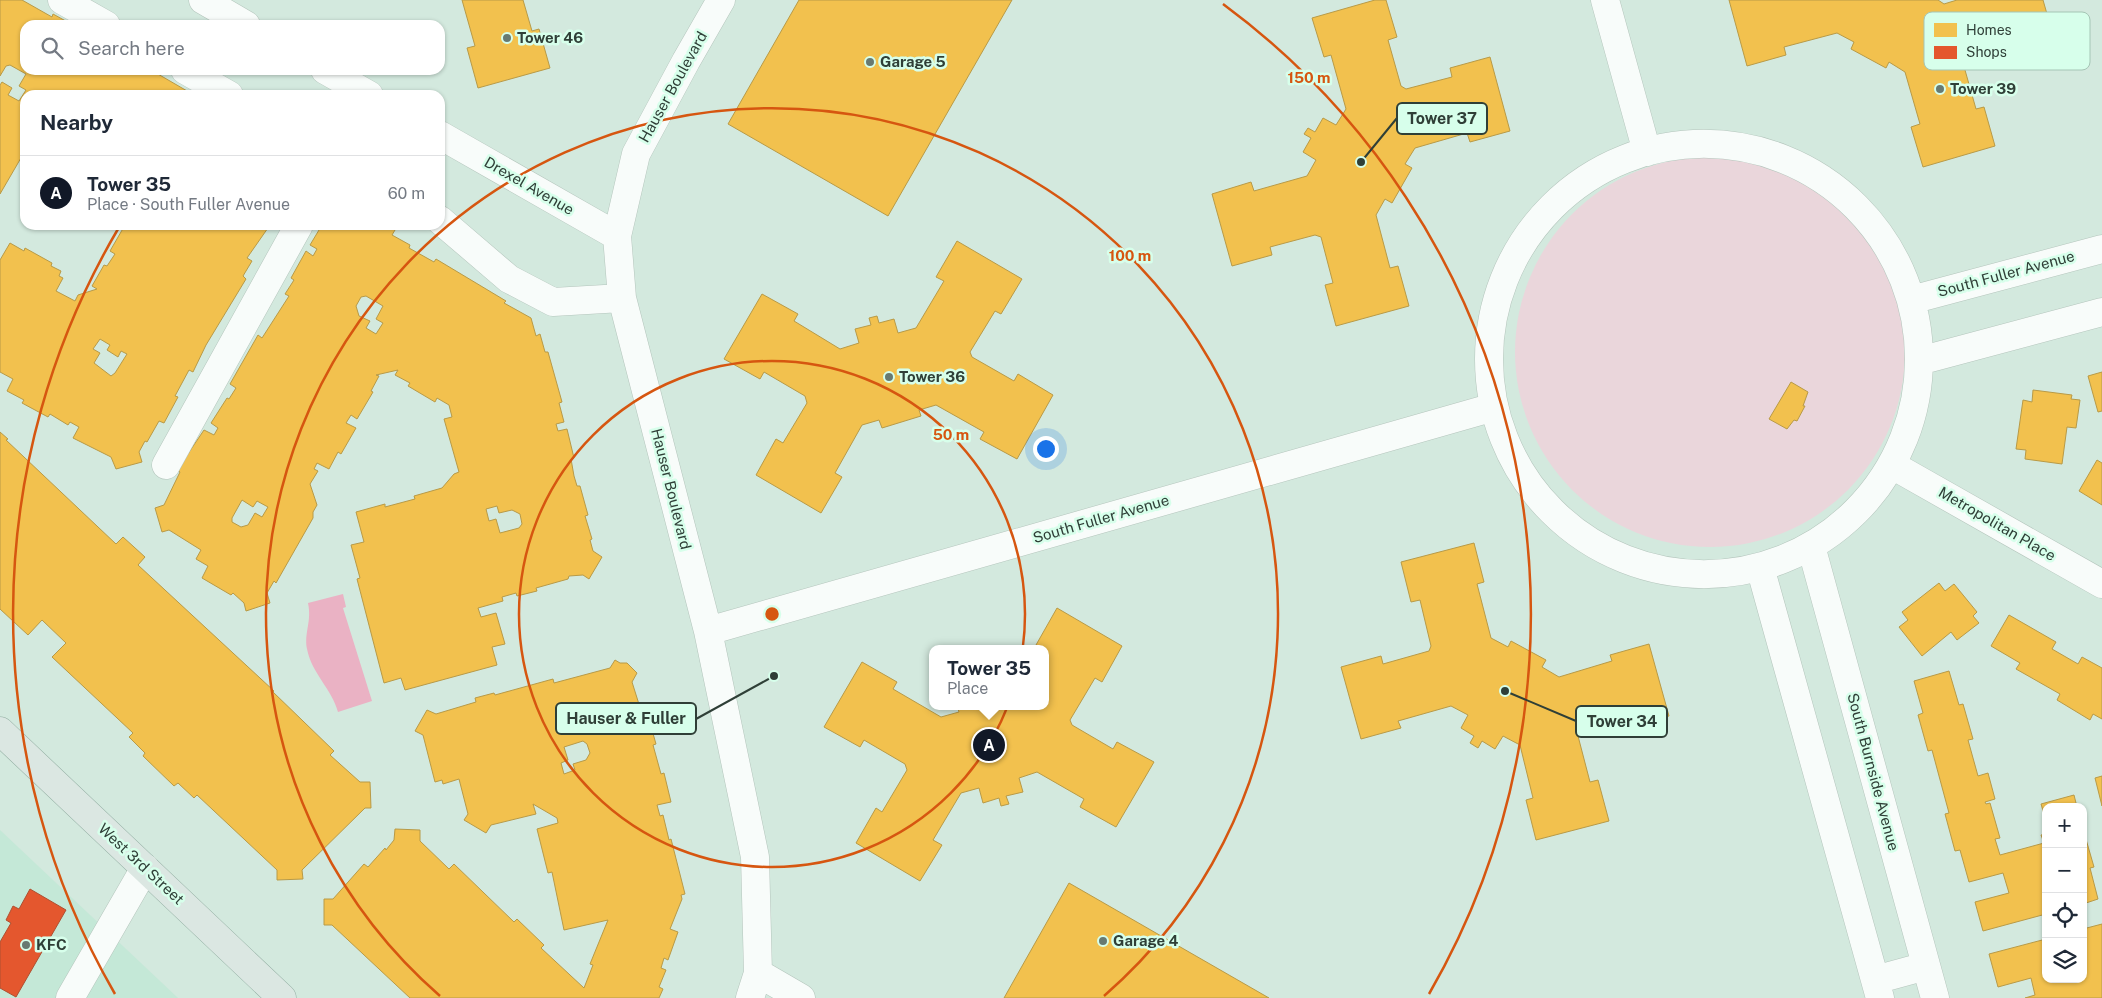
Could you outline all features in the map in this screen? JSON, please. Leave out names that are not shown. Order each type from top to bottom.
[{"type":"main road","name":"West 3rd Street","points":[[0,731],[282,998]]},
{"type":"street","points":[[62,0],[97,20]]},
{"type":"street","points":[[203,0],[237,20]]},
{"type":"street","name":"Hauser Boulevard","points":[[721,0],[636,154],[617,236],[622,298],[708,631],[755,857],[754,986]]},
{"type":"street","points":[[1605,0],[1647,152]]},
{"type":"street","points":[[194,75],[220,90]]},
{"type":"street","points":[[334,75],[360,90]]},
{"type":"street","name":"Drexel Avenue","points":[[445,138],[617,236]]},
{"type":"street","points":[[1721,144],[1758,151],[1792,163],[1824,181],[1853,204],[1877,231],[1899,269],[1911,300],[1918,330],[1918,388],[1912,415],[1892,465],[1876,489],[1857,511],[1836,530],[1811,546],[1760,567],[1717,574],[1674,572],[1643,565],[1613,554],[1585,538],[1560,519],[1538,496],[1519,469],[1504,439],[1494,407],[1489,369],[1490,332],[1498,296],[1511,262],[1531,230],[1555,203],[1567,193],[1604,168],[1647,152],[1691,145],[1721,144]]},
{"type":"street","points":[[445,224],[509,279],[553,302],[622,298]]},
{"type":"street","points":[[166,465],[296,230]]},
{"type":"street","name":"South Fuller Avenue","points":[[1911,300],[2102,249]]},
{"type":"street","points":[[1919,361],[2102,312]]},
{"type":"street","name":"South Fuller Avenue","points":[[708,631],[1494,407]]},
{"type":"street","name":"Metropolitan Place","points":[[1892,465],[2102,584]]},
{"type":"street","name":"South Burnside Avenue","points":[[1811,546],[1935,998]]},
{"type":"street","points":[[1760,567],[1878,989],[1926,966]]},
{"type":"street","points":[[70,998],[145,868]]},
{"type":"street","points":[[754,986],[801,998]]},
{"type":"shaded area","points":[[1710,157],[1748,161],[1784,172],[1818,190],[1848,214],[1872,244],[1890,278],[1901,314],[1905,352],[1901,390],[1890,426],[1872,460],[1848,490],[1818,514],[1784,532],[1748,543],[1710,547],[1672,543],[1636,532],[1602,514],[1572,490],[1548,460],[1530,426],[1519,390],[1515,352],[1519,314],[1530,278],[1548,244],[1572,214],[1602,190],[1636,172],[1672,161]]},
{"type":"shaded area","points":[[343,594],[346,607],[343,608],[372,701],[338,712],[313,666],[307,649],[306,637],[309,616],[308,603]]},
{"type":"shaded area","points":[[0,830],[178,998],[0,998]]},
{"type":"building: Homes","points":[[0,0],[22,0],[52,17],[53,14],[64,20],[20,20],[20,71],[10,65],[6,66],[0,76]]},
{"type":"building: Homes","name":"Tower 46","points":[[462,0],[523,0],[532,31],[539,29],[550,68],[478,88],[467,48],[475,46]]},
{"type":"building: Homes","name":"Garage 5","points":[[799,0],[1012,0],[888,216],[728,124]]},
{"type":"building: Homes","points":[[1375,0],[1386,0],[1397,37],[1388,40],[1401,86],[1406,89],[1452,77],[1450,68],[1490,57],[1510,131],[1470,142],[1467,133],[1415,148],[1405,164],[1412,168],[1392,203],[1385,199],[1376,215],[1390,268],[1398,266],[1409,306],[1336,326],[1325,285],[1333,283],[1321,237],[1315,235],[1270,247],[1272,255],[1232,266],[1212,194],[1251,182],[1254,191],[1307,176],[1316,160],[1303,152],[1311,138],[1304,134],[1308,128],[1315,132],[1323,118],[1336,125],[1346,109],[1331,55],[1324,57],[1312,18]]},
{"type":"building: Homes","name":"Tower 39","points":[[1729,0],[1938,0],[1944,4],[1957,0],[2043,0],[2046,12],[1924,12],[1924,70],[1965,70],[1976,109],[1984,107],[1995,146],[1923,167],[1911,127],[1920,124],[1905,72],[1889,62],[1886,68],[1851,49],[1854,42],[1837,33],[1784,47],[1786,55],[1747,66]]},
{"type":"building: Homes","points":[[25,75],[160,75],[185,90],[26,90],[19,86]]},
{"type":"building: Homes","points":[[2,82],[12,88],[8,95],[19,101],[20,99],[20,160],[0,194],[0,85]]},
{"type":"building: Homes","points":[[122,230],[267,230],[247,258],[252,261],[243,276],[246,279],[206,345],[193,372],[189,370],[175,396],[178,397],[164,423],[159,421],[139,452],[142,462],[116,469],[111,457],[73,438],[79,427],[70,422],[68,425],[50,414],[48,417],[22,403],[24,400],[7,391],[13,379],[0,372],[0,260],[10,243],[24,251],[25,248],[52,263],[51,266],[61,271],[59,276],[63,278],[56,291],[75,301],[78,295],[97,289],[92,286],[104,265],[107,266],[115,254],[110,251]],"holes":[[[100,339],[110,345],[107,350],[118,357],[121,351],[127,354],[111,376],[94,363],[100,353],[93,349]]]},
{"type":"building: Homes","points":[[319,230],[395,230],[392,235],[410,245],[409,248],[434,262],[436,259],[506,301],[504,303],[531,318],[536,336],[540,334],[545,352],[548,352],[562,402],[559,403],[564,422],[556,424],[558,431],[567,429],[574,458],[571,459],[574,476],[577,486],[580,486],[588,515],[585,516],[592,539],[590,540],[593,551],[602,557],[589,579],[583,575],[569,576],[568,579],[536,588],[537,591],[517,596],[516,593],[502,597],[503,601],[478,608],[481,617],[496,613],[505,644],[492,647],[497,665],[405,690],[401,678],[384,683],[357,579],[360,578],[351,545],[364,542],[356,512],[385,504],[385,507],[415,499],[414,496],[442,488],[454,474],[459,472],[444,419],[452,417],[449,405],[437,398],[435,402],[408,386],[410,383],[395,375],[398,370],[376,375],[379,376],[371,391],[373,392],[357,419],[351,415],[346,423],[356,428],[341,454],[338,452],[329,469],[317,463],[314,469],[318,471],[310,484],[317,505],[313,512],[313,518],[276,583],[274,581],[267,593],[270,603],[246,611],[244,603],[233,593],[231,595],[202,578],[208,566],[196,559],[201,550],[169,530],[162,532],[155,508],[164,505],[180,472],[177,470],[204,430],[214,435],[218,428],[211,423],[227,398],[229,399],[236,388],[230,384],[258,335],[262,338],[289,296],[285,294],[294,280],[291,278],[306,251],[313,256],[317,249],[310,245]],"holes":[[[366,296],[383,306],[376,319],[383,323],[376,334],[366,328],[370,321],[359,316],[356,306],[361,297]],[[242,500],[253,507],[257,501],[268,507],[262,517],[255,513],[248,525],[241,527],[232,522],[232,518]],[[497,506],[499,513],[512,510],[520,514],[522,524],[519,528],[500,533],[496,519],[489,521],[486,509]]]},
{"type":"building: Homes","name":"Tower 36","points":[[957,241],[1022,279],[1001,314],[995,311],[970,352],[972,357],[1014,381],[1018,374],[1053,395],[1017,459],[980,439],[984,432],[936,405],[919,410],[921,416],[882,428],[879,420],[862,425],[835,473],[842,477],[821,513],[756,475],[776,439],[783,443],[807,403],[805,396],[764,372],[760,379],[724,359],[762,294],[798,314],[794,321],[840,349],[859,343],[855,329],[871,325],[869,318],[877,316],[879,323],[894,319],[898,333],[916,328],[944,281],[936,277]]},
{"type":"building: Homes","points":[[2102,372],[2102,411],[2098,412],[2088,376]]},
{"type":"building: Homes","points":[[1791,382],[1808,392],[1803,406],[1805,406],[1797,421],[1794,420],[1787,429],[1769,419]]},
{"type":"building: Homes","points":[[2033,390],[2072,395],[2071,399],[2080,400],[2076,428],[2067,427],[2062,464],[2025,459],[2026,450],[2016,449],[2023,400],[2032,402]]},
{"type":"building: Homes","points":[[0,432],[8,439],[6,440],[116,544],[123,537],[145,557],[138,565],[274,691],[334,751],[330,755],[360,782],[370,782],[371,808],[365,808],[302,870],[303,879],[277,880],[277,870],[197,795],[194,798],[178,783],[174,786],[143,756],[145,753],[129,737],[133,733],[52,657],[66,643],[42,620],[28,635],[0,609]]},
{"type":"building: Homes","points":[[2097,460],[2102,463],[2102,505],[2079,491]]},
{"type":"building: Homes","points":[[1474,543],[1484,582],[1477,584],[1491,638],[1508,647],[1511,641],[1546,660],[1542,667],[1559,677],[1612,661],[1610,655],[1649,644],[1669,716],[1630,727],[1627,718],[1581,731],[1578,736],[1590,782],[1598,780],[1609,821],[1536,840],[1526,800],[1533,798],[1520,745],[1503,736],[1495,749],[1482,741],[1478,748],[1470,743],[1474,736],[1461,728],[1468,715],[1451,706],[1398,721],[1401,728],[1361,739],[1341,667],[1381,656],[1383,664],[1429,651],[1431,646],[1420,600],[1411,602],[1401,562]]},
{"type":"building: Homes","points":[[1939,583],[1945,591],[1954,584],[1977,612],[1973,616],[1979,623],[1957,640],[1951,632],[1922,656],[1899,627],[1908,620],[1902,612]]},
{"type":"building: Homes","points":[[1057,608],[1122,646],[1102,682],[1095,678],[1070,720],[1072,725],[1113,749],[1117,742],[1154,762],[1116,827],[1080,807],[1084,799],[1037,772],[1019,778],[1023,792],[1006,796],[1009,804],[1001,806],[999,798],[983,803],[979,788],[961,793],[933,840],[942,845],[920,881],[856,843],[876,808],[882,812],[907,770],[905,764],[864,740],[860,747],[824,727],[862,662],[897,682],[893,689],[941,717],[959,712],[958,710],[1049,710],[1049,645],[1036,645]]},
{"type":"building: Homes","points":[[2009,615],[2056,642],[2052,649],[2078,664],[2082,657],[2102,668],[2102,719],[2093,714],[2090,720],[2057,700],[2060,694],[2016,669],[2020,663],[1991,646]]},
{"type":"building: Homes","points":[[615,660],[620,663],[627,663],[637,673],[632,682],[643,717],[648,716],[656,744],[653,745],[661,774],[664,773],[671,802],[657,805],[660,816],[663,815],[669,840],[671,839],[685,894],[681,895],[682,899],[670,929],[678,932],[668,960],[664,958],[661,968],[666,970],[659,987],[663,989],[659,998],[410,998],[332,925],[324,925],[324,899],[333,899],[364,864],[368,867],[385,848],[386,850],[394,840],[395,829],[420,830],[420,841],[449,869],[454,864],[514,922],[517,919],[544,945],[541,948],[584,988],[593,965],[590,964],[608,920],[564,930],[552,872],[548,873],[537,829],[558,823],[557,818],[533,804],[536,814],[491,825],[486,833],[464,820],[468,814],[459,779],[443,784],[442,780],[435,782],[423,735],[415,731],[427,710],[436,714],[476,702],[475,698],[494,693],[495,695],[553,679],[554,683],[610,668]],"holes":[[[583,741],[587,744],[590,753],[586,760],[573,764],[575,770],[564,774],[561,763],[568,760],[564,747]]]},
{"type":"building: Homes","points":[[1949,671],[1959,705],[1963,704],[1973,739],[1968,740],[1978,776],[1988,773],[1995,799],[1985,802],[1986,804],[1990,803],[2000,838],[1995,839],[2000,855],[2042,844],[2042,915],[1983,931],[1975,902],[2009,893],[2003,873],[1969,882],[1960,850],[1955,851],[1945,814],[1949,813],[1932,750],[1928,751],[1918,715],[1923,713],[1914,681]]},
{"type":"building: Homes","points":[[2102,776],[2102,806],[2095,778]]},
{"type":"building: Homes","points":[[2074,795],[2076,803],[2045,803]]},
{"type":"building: Homes","points":[[2087,843],[2094,867],[2090,868],[2098,899],[2087,903]]},
{"type":"building: Homes","name":"Garage 4","points":[[1069,883],[1269,998],[1004,998]]},
{"type":"building: Homes","points":[[2102,924],[2102,998],[2025,998],[2035,995],[2031,978],[1998,987],[1989,954],[2042,940],[2042,983],[2087,983],[2087,928]]},
{"type":"building: Shops","points":[[30,889],[66,910],[16,997],[0,988],[0,942],[11,923],[6,920],[13,906],[19,909]]},
{"type":"place","name":"Tower 46","points":[[507,38]]},
{"type":"place","name":"Garage 5","points":[[870,62]]},
{"type":"place","name":"Tower 39","points":[[1940,89]]},
{"type":"place","name":"Tower 37","points":[[1361,162]]},
{"type":"place","name":"Tower 36","points":[[889,377]]},
{"type":"place","name":"Hauser & Fuller","points":[[774,676]]},
{"type":"place","name":"Tower 34","points":[[1505,691]]},
{"type":"place","name":"Tower 35","points":[[989,745]]},
{"type":"place","name":"Garage 4","points":[[1103,941]]},
{"type":"place","name":"KFC","points":[[26,945]]}]
